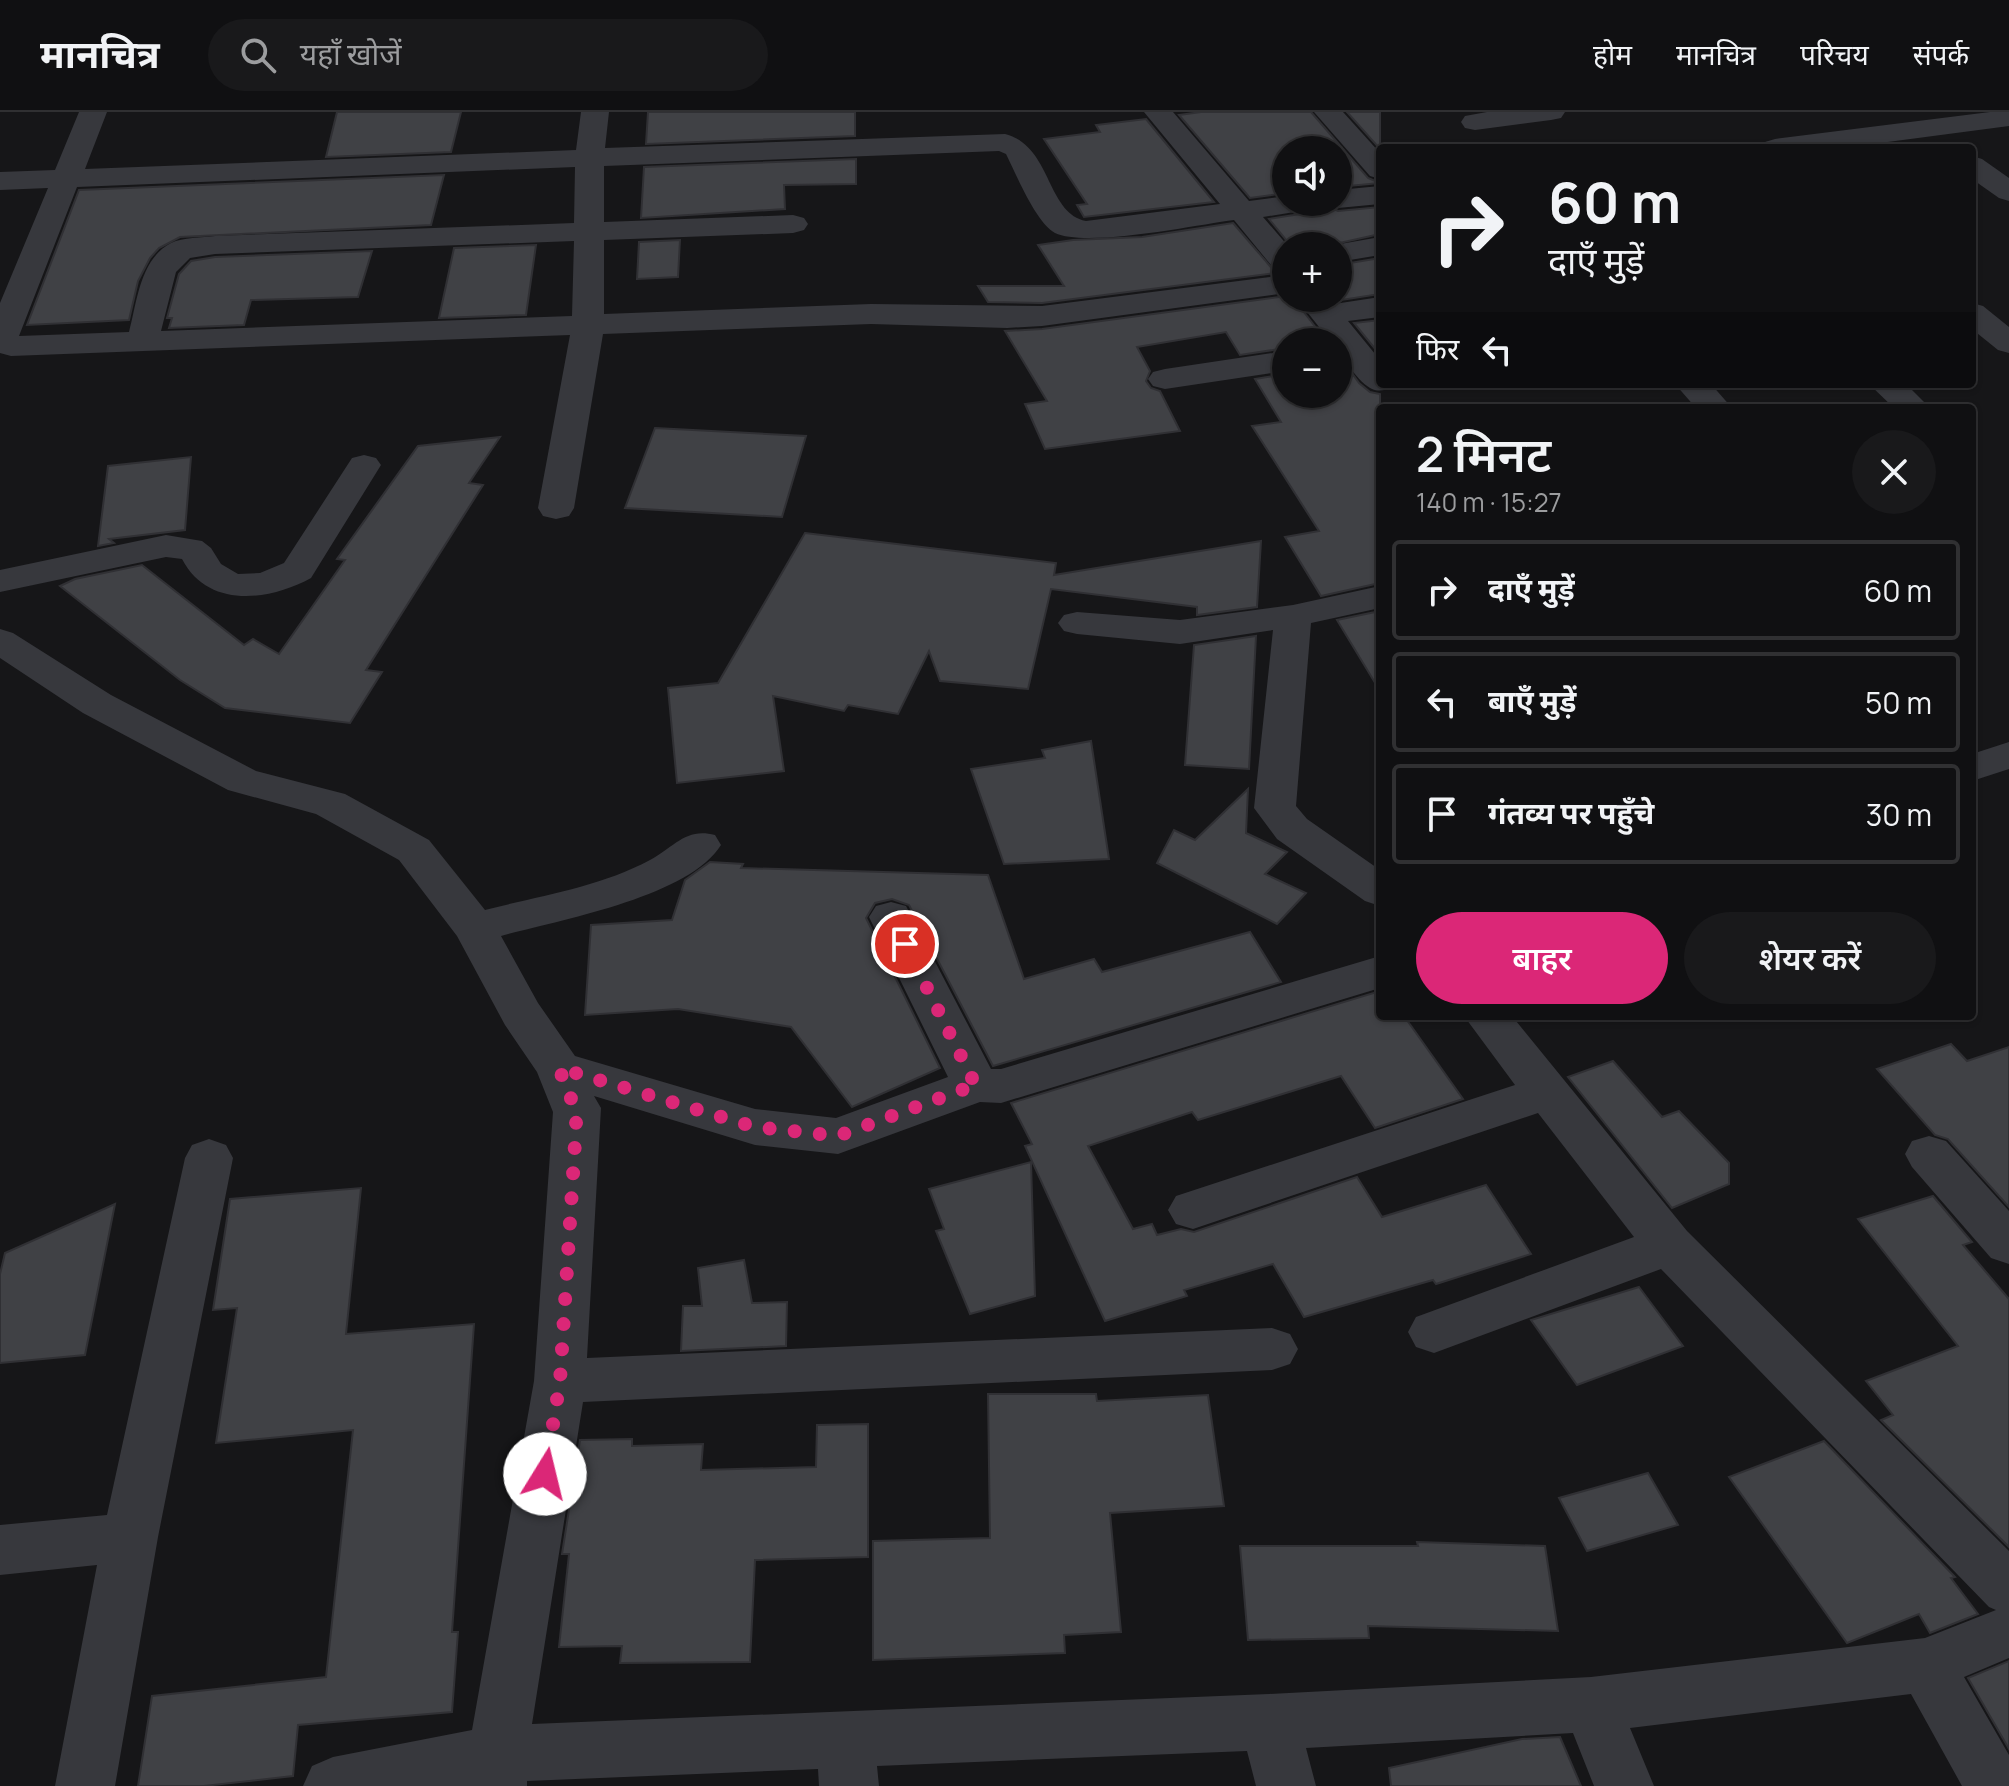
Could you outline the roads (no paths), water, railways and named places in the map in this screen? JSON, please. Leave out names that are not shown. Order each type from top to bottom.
[{"type":"street","points":[[93,112],[68,179],[26,240],[2,343],[11,346],[142,342],[871,314],[1007,318],[1074,313],[1272,270]]},
{"type":"street","points":[[556,508],[588,326],[590,157],[595,112]]},
{"type":"street","points":[[1158,112],[1272,250]]},
{"type":"street","points":[[1328,112],[1376,166]]},
{"type":"street","points":[[1470,117],[1551,112]]},
{"type":"street","points":[[1470,117],[1497,144]]},
{"type":"street","points":[[1806,144],[2009,118]]},
{"type":"street","points":[[1924,129],[1944,144]]},
{"type":"street","points":[[0,181],[1005,143],[1017,149],[1053,214],[1065,226],[1086,230],[1272,206]]},
{"type":"street","points":[[1976,168],[2009,192]]},
{"type":"street","points":[[1352,198],[1376,195]]},
{"type":"street","points":[[142,342],[161,269],[181,250],[215,245],[793,224]]},
{"type":"street","points":[[1352,251],[1376,247]]},
{"type":"street","points":[[1352,307],[1376,307]]},
{"type":"street","points":[[1323,312],[1368,369]]},
{"type":"street","points":[[1976,316],[2009,343]]},
{"type":"street","points":[[1165,379],[1272,363]]},
{"type":"street","points":[[1383,388],[1395,404]]},
{"type":"street","points":[[1696,388],[1711,404]]},
{"type":"street","points":[[15,579],[166,546],[184,546],[197,551],[212,576],[238,586],[266,585],[298,570],[364,465]]},
{"type":"street","points":[[1077,623],[1180,632],[1293,616],[1376,598]]},
{"type":"street","points":[[1293,616],[1275,808],[1292,829],[1376,888]]},
{"type":"street","points":[[0,641],[97,704],[242,781],[330,804],[414,850],[475,928],[521,1013],[559,1068],[570,1100],[577,1108],[560,1381],[498,1770]]},
{"type":"street","points":[[1976,767],[2009,755]]},
{"type":"street","points":[[475,928],[620,889],[665,870],[700,845]]},
{"type":"street","points":[[891,917],[973,1080],[978,1084]]},
{"type":"street","points":[[559,1068],[755,1127],[838,1136],[978,1084],[1001,1086],[1376,973]]},
{"type":"street","points":[[1490,1020],[1669,1245],[2009,1589]]},
{"type":"street","points":[[1193,1210],[1547,1092]]},
{"type":"street","points":[[1929,1154],[2009,1244]]},
{"type":"street","points":[[85,1786],[130,1537],[209,1158]]},
{"type":"street","points":[[1434,1332],[1669,1245]]},
{"type":"street","points":[[560,1381],[1272,1349]]},
{"type":"street","points":[[0,1550],[130,1537]]},
{"type":"street","points":[[333,1786],[498,1770],[847,1763],[1269,1722],[1591,1705],[1926,1665],[2009,1631]]},
{"type":"street","points":[[1926,1665],[1994,1786]]},
{"type":"street","points":[[1591,1705],[1624,1786]]},
{"type":"street","points":[[1269,1722],[1286,1786]]}]
